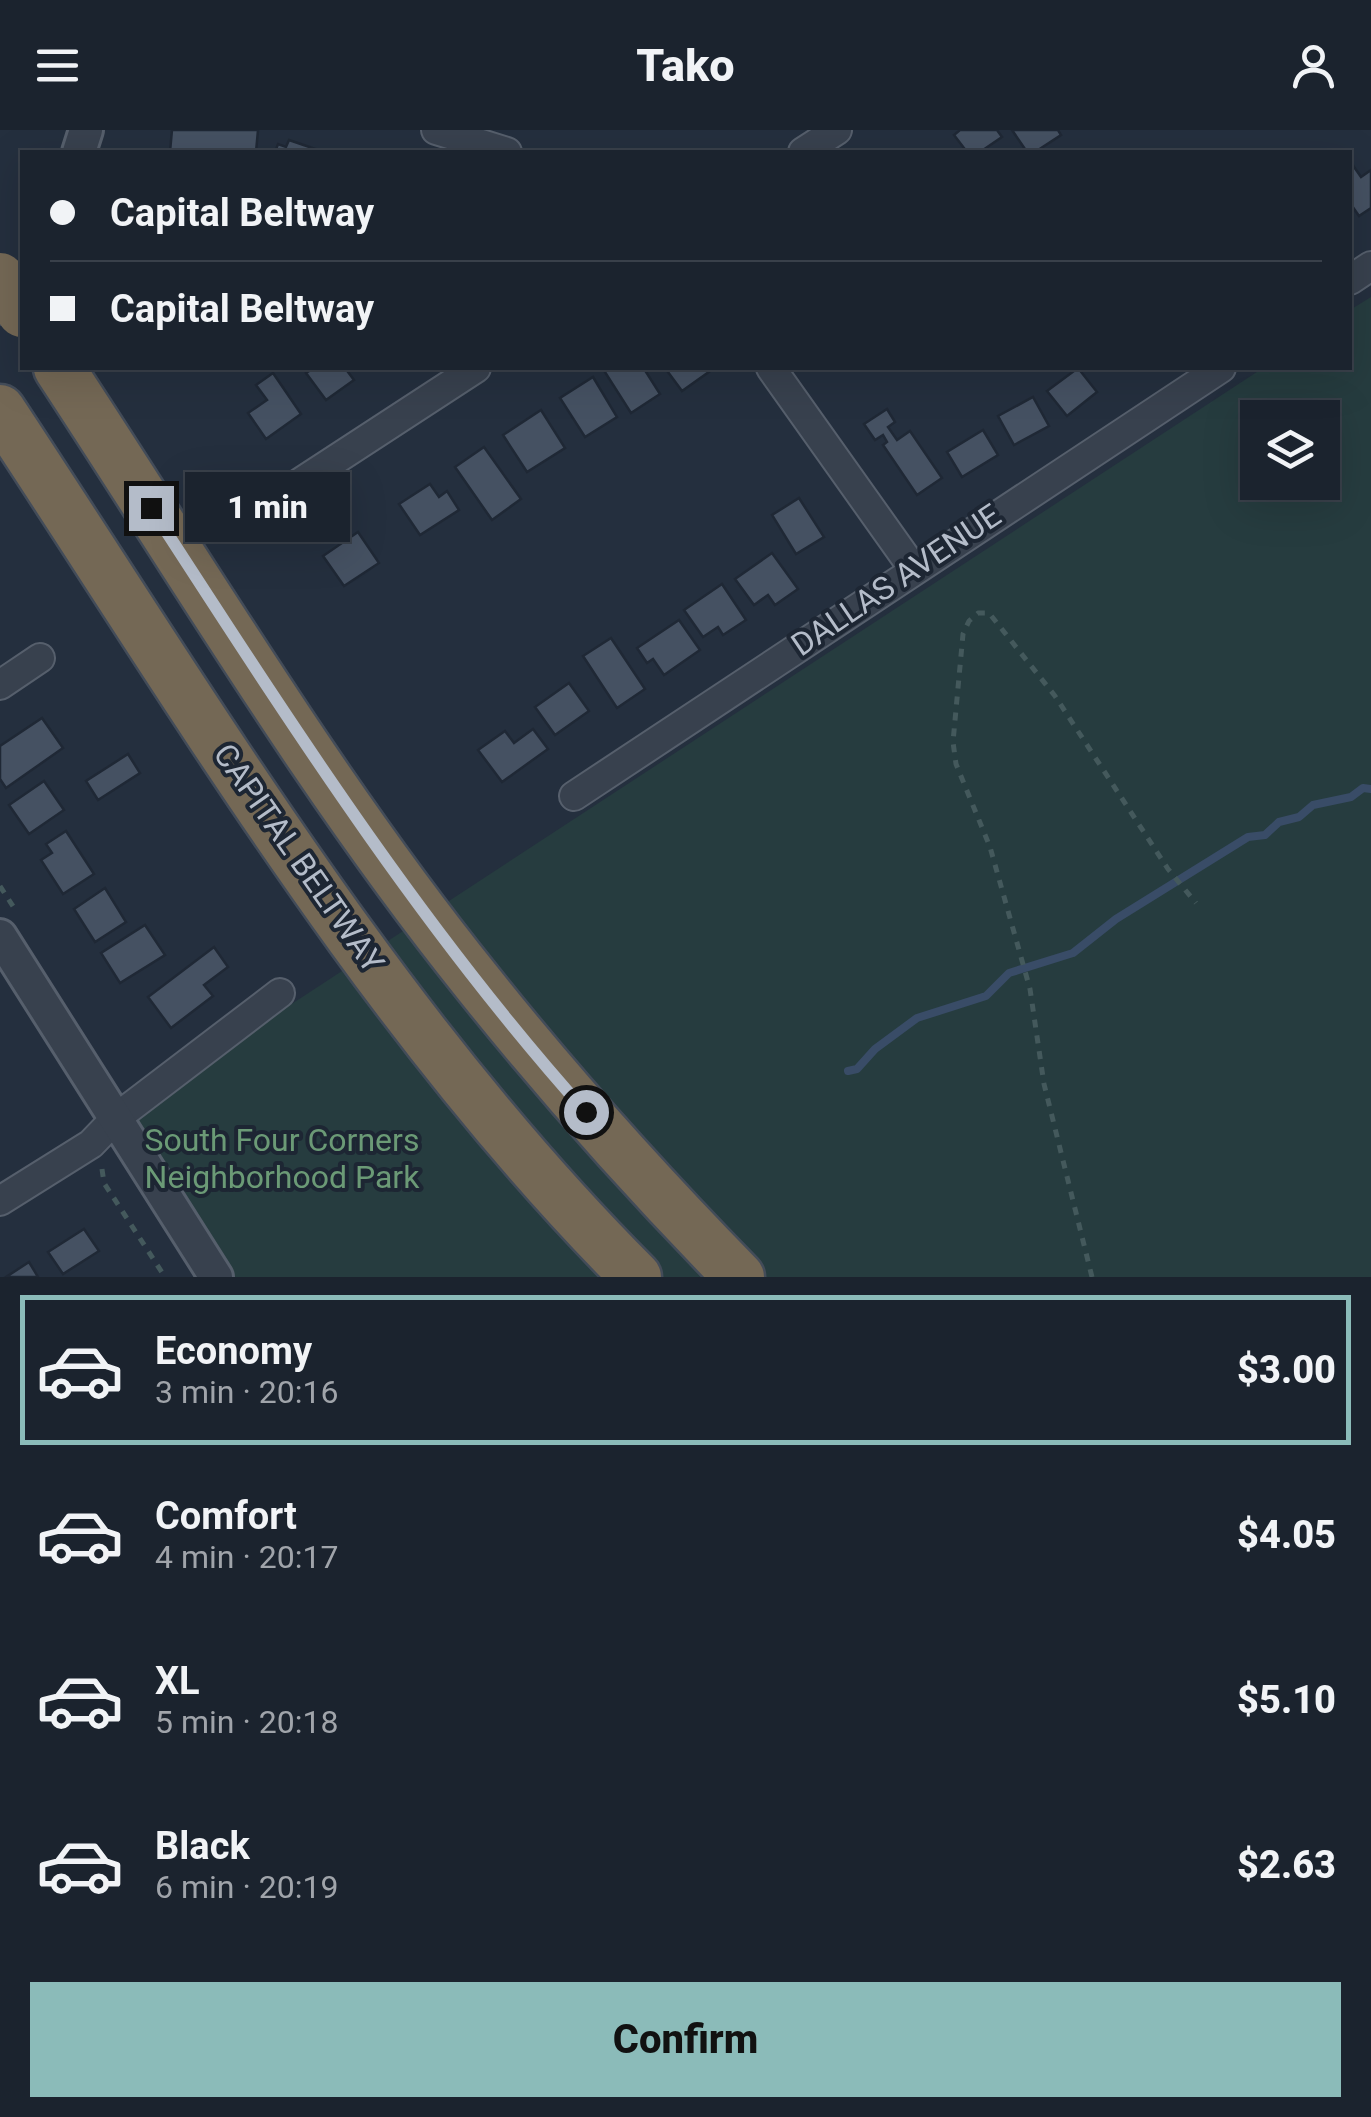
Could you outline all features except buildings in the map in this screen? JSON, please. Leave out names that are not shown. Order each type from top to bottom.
[{"type":"highway","points":[[0,278],[20,309]]},
{"type":"highway","points":[[64,375],[353,813],[475,980],[564,1087],[739,1277]]},
{"type":"highway","name":"CAPITAL BELTWAY","points":[[8,421],[303,870],[415,1021],[636,1277]]},
{"type":"street","points":[[436,130],[468,135],[502,150]]},
{"type":"street","points":[[805,150],[837,130]]},
{"type":"street","points":[[0,310],[20,277]]},
{"type":"street","points":[[269,503],[473,370]]},
{"type":"street","points":[[773,370],[913,568]]},
{"type":"street","name":"DALLAS AVENUE","points":[[574,796],[1217,370]]},
{"type":"street","points":[[0,685],[40,658]]},
{"type":"street","points":[[0,936],[216,1277]]},
{"type":"street","points":[[0,1201],[90,1144],[116,1118],[280,993]]},
{"type":"path","points":[[1092,1277],[1044,1084],[1030,989],[990,847],[956,764],[953,742],[959,657],[969,621],[978,613],[989,613],[1026,655],[1168,869],[1196,903]]},
{"type":"path","points":[[90,1144],[101,1160],[104,1183],[165,1277]]},
{"type":"green space","name":"South Four Corners Neighborhood Park","points":[[1371,297],[1371,1277],[222,1277],[116,1119],[1260,370],[1352,370],[1352,309]]},
{"type":"waterway","points":[[848,1071],[857,1069],[875,1049],[917,1018],[986,996],[1009,973],[1073,953],[1116,919],[1248,837],[1265,835],[1279,822],[1299,817],[1313,805],[1351,797],[1363,788],[1371,789]]},
{"type":"route","points":[[151,508],[364,830],[475,980],[586,1112]]}]
